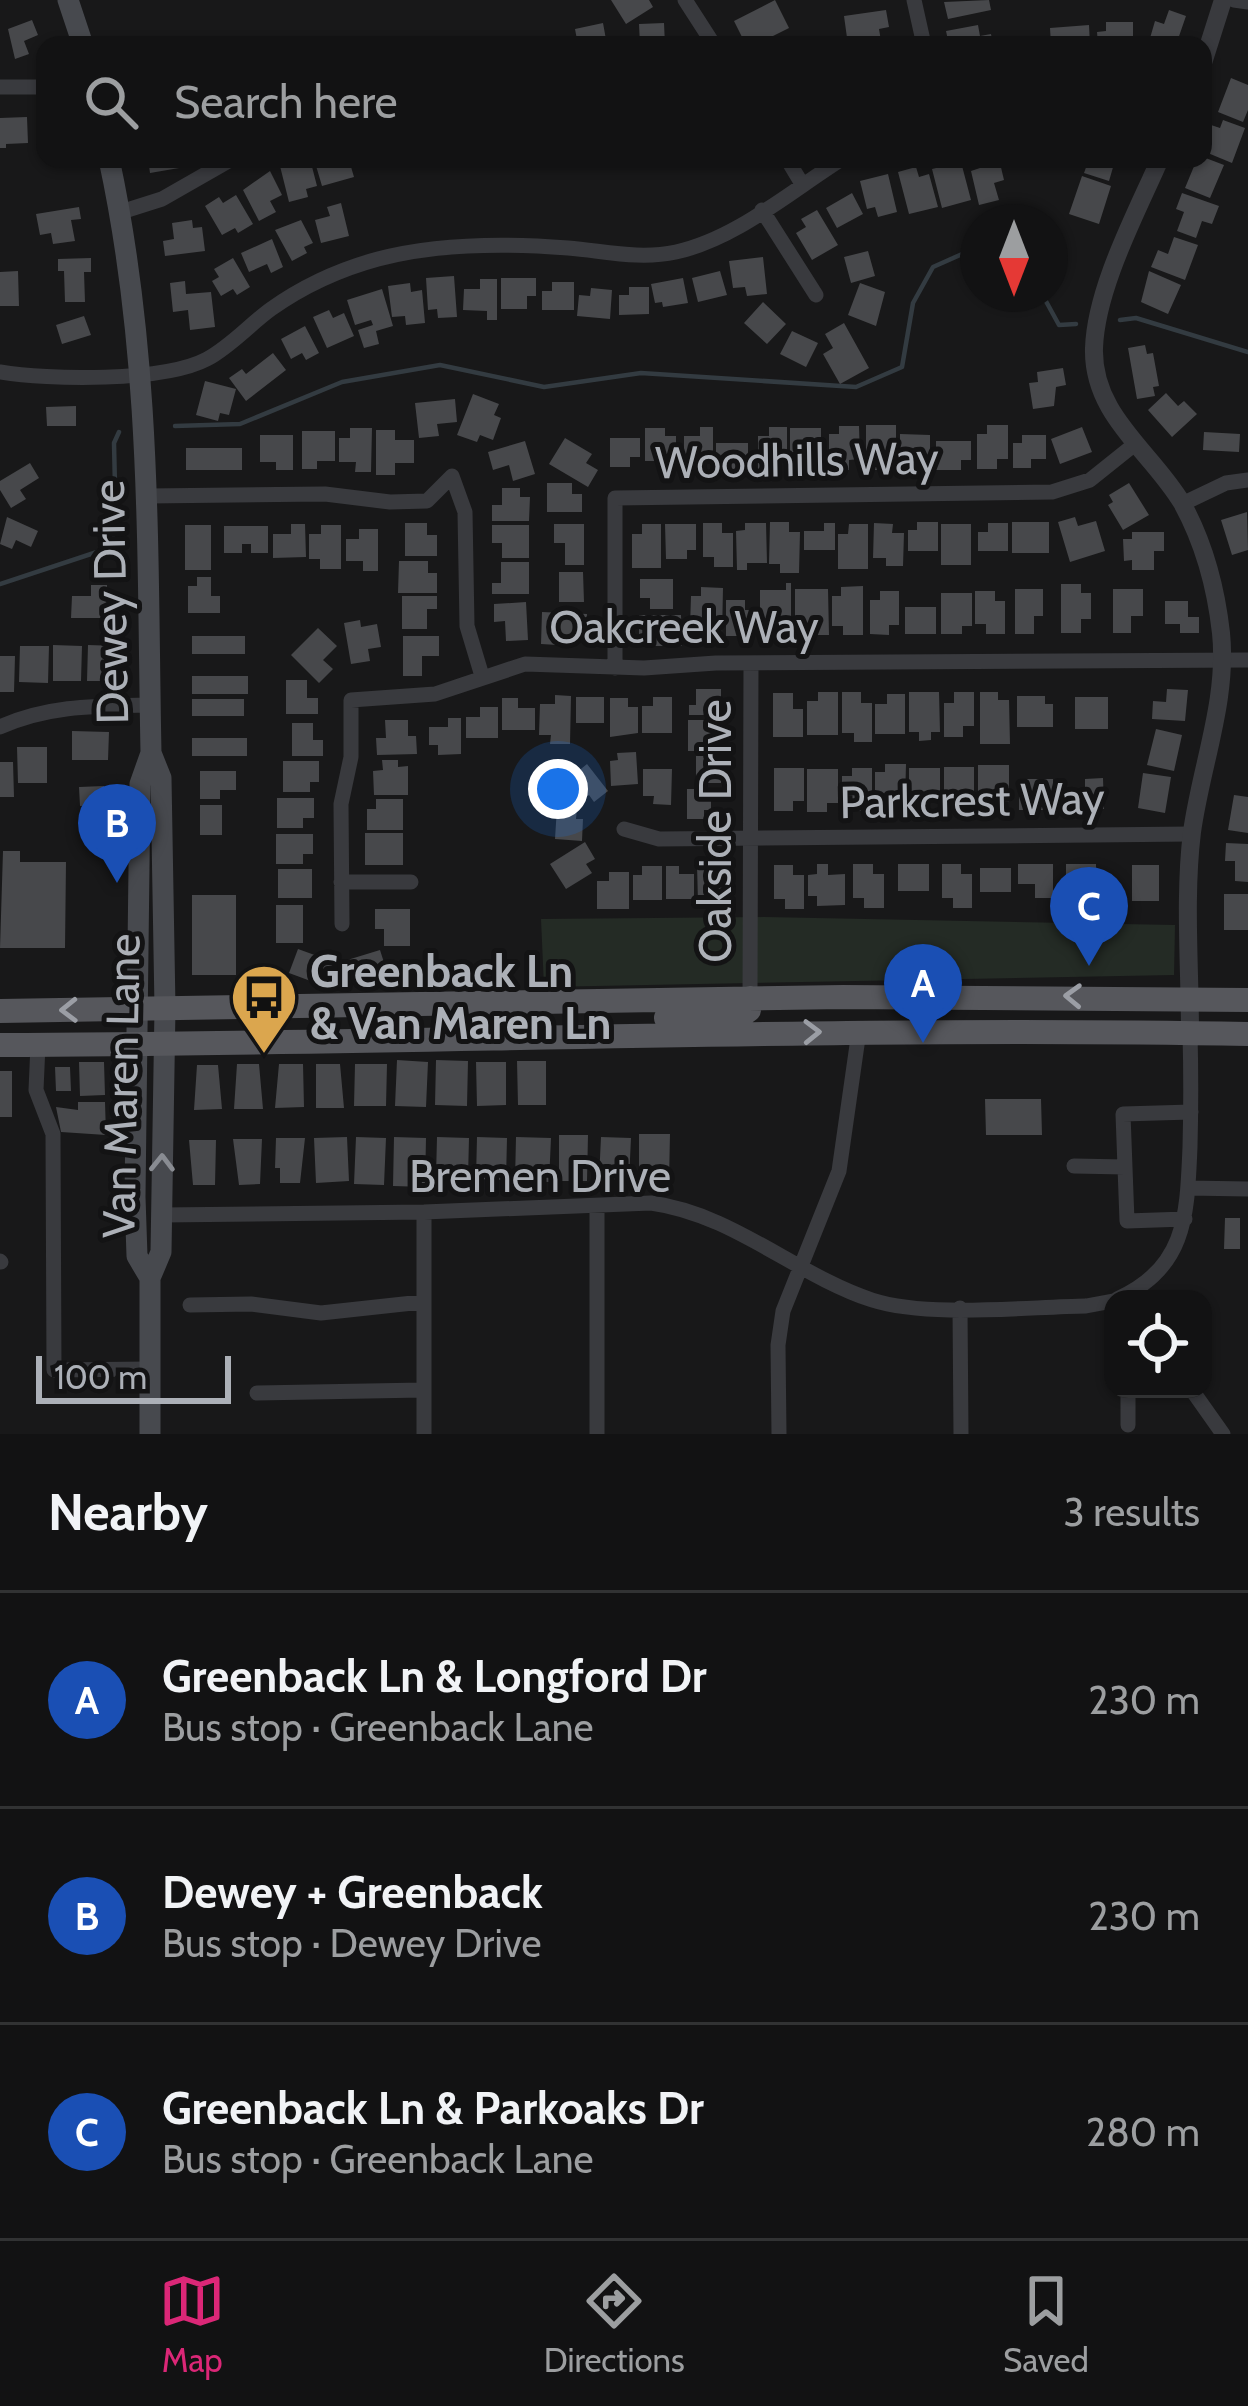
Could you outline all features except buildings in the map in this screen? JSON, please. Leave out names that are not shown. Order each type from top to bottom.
[{"type":"main road","points":[[68,0],[80,36]]},
{"type":"main road","name":"Dewey Drive","points":[[112,168],[131,264],[148,496],[151,753],[140,784],[136,1045]]},
{"type":"main road","name":"Van Maren Lane","points":[[150,1434],[150,1278],[161,1252],[165,1046],[161,778],[151,753]]},
{"type":"main road","points":[[0,1010],[1053,995],[1248,1000]]},
{"type":"main road","points":[[611,1034],[625,1020],[742,1016],[749,1010],[750,998]]},
{"type":"main road","points":[[0,1045],[165,1046],[860,1031],[1248,1034]]},
{"type":"main road","name":"Van Maren Lane","points":[[136,1045],[136,1256],[150,1278]]},
{"type":"street","points":[[686,0],[706,36]]},
{"type":"street","points":[[914,0],[922,36]]},
{"type":"street","points":[[1212,36],[1223,0]]},
{"type":"street","points":[[1234,0],[1248,2]]},
{"type":"street","points":[[0,87],[36,87]]},
{"type":"street","points":[[121,212],[162,199],[216,168]]},
{"type":"street","points":[[792,168],[802,184]]},
{"type":"street","points":[[0,372],[169,372],[201,362],[299,292],[376,260],[463,246],[653,255],[704,243],[828,168]]},
{"type":"street","points":[[1156,168],[1108,286],[1094,365],[1106,404],[1182,504],[1213,584],[1222,660],[1218,706],[1192,834],[1190,1033]]},
{"type":"street","points":[[762,210],[816,295]]},
{"type":"street","name":"Woodhills Way","points":[[615,668],[615,498],[1052,492],[1090,480],[1135,444]]},
{"type":"street","points":[[148,496],[326,494],[427,501],[452,476],[465,512],[467,626],[482,676]]},
{"type":"street","points":[[1182,504],[1226,483],[1248,480]]},
{"type":"street","name":"Oakcreek Way","points":[[342,924],[341,804],[351,757],[352,700],[434,694],[525,664],[615,668],[1248,660]]},
{"type":"street","name":"Oakside Drive","points":[[750,998],[751,663]]},
{"type":"street","points":[[0,728],[41,712],[74,706],[150,705]]},
{"type":"street","name":"Parkcrest Way","points":[[624,829],[659,839],[1192,834]]},
{"type":"street","points":[[341,882],[411,882]]},
{"type":"street","points":[[779,1434],[779,1334],[790,1289],[839,1171],[860,1031]]},
{"type":"street","name":"Bremen Drive","points":[[1132,1290],[1162,1268],[1185,1220],[1190,1033]]},
{"type":"street","points":[[38,1045],[37,1090],[53,1134],[54,1370],[148,1369]]},
{"type":"street","points":[[1185,1220],[1127,1221],[1123,1114],[1191,1112]]},
{"type":"street","points":[[1073,1166],[1125,1167]]},
{"type":"street","points":[[1188,1188],[1248,1190]]},
{"type":"street","name":"Bremen Drive","points":[[161,1215],[597,1208],[651,1203],[694,1212],[879,1302],[918,1308],[1104,1302]]},
{"type":"street","points":[[597,1208],[597,1434]]},
{"type":"street","points":[[424,1212],[424,1434]]},
{"type":"street","points":[[190,1305],[251,1304],[321,1313],[422,1302]]},
{"type":"street","points":[[960,1307],[961,1434]]},
{"type":"street","points":[[257,1393],[423,1390]]},
{"type":"street","points":[[1127,1398],[1128,1425]]},
{"type":"street","points":[[1198,1398],[1223,1434]]},
{"type":"shaded area","points":[[765,917],[1175,925],[1174,975],[544,987],[541,919]]},
{"type":"waterway","points":[[175,426],[240,424],[342,382],[440,365],[544,387],[641,373],[856,387],[902,367],[913,303],[933,267],[960,255]]},
{"type":"waterway","points":[[1052,312],[1059,325],[1076,324]]},
{"type":"waterway","points":[[1120,320],[1136,318],[1248,352]]},
{"type":"waterway","points":[[0,584],[106,549],[116,530],[114,443],[119,432]]},
{"type":"place","name":"Dewey + Greenback","points":[[117,883]]},
{"type":"place","name":"Greenback Ln & Parkoaks Dr","points":[[1089,966]]},
{"type":"place","name":"Greenback Ln & Longford Dr","points":[[923,1043]]},
{"type":"place","name":"Greenback Ln & Van Maren Ln","points":[[264,1056]]}]
